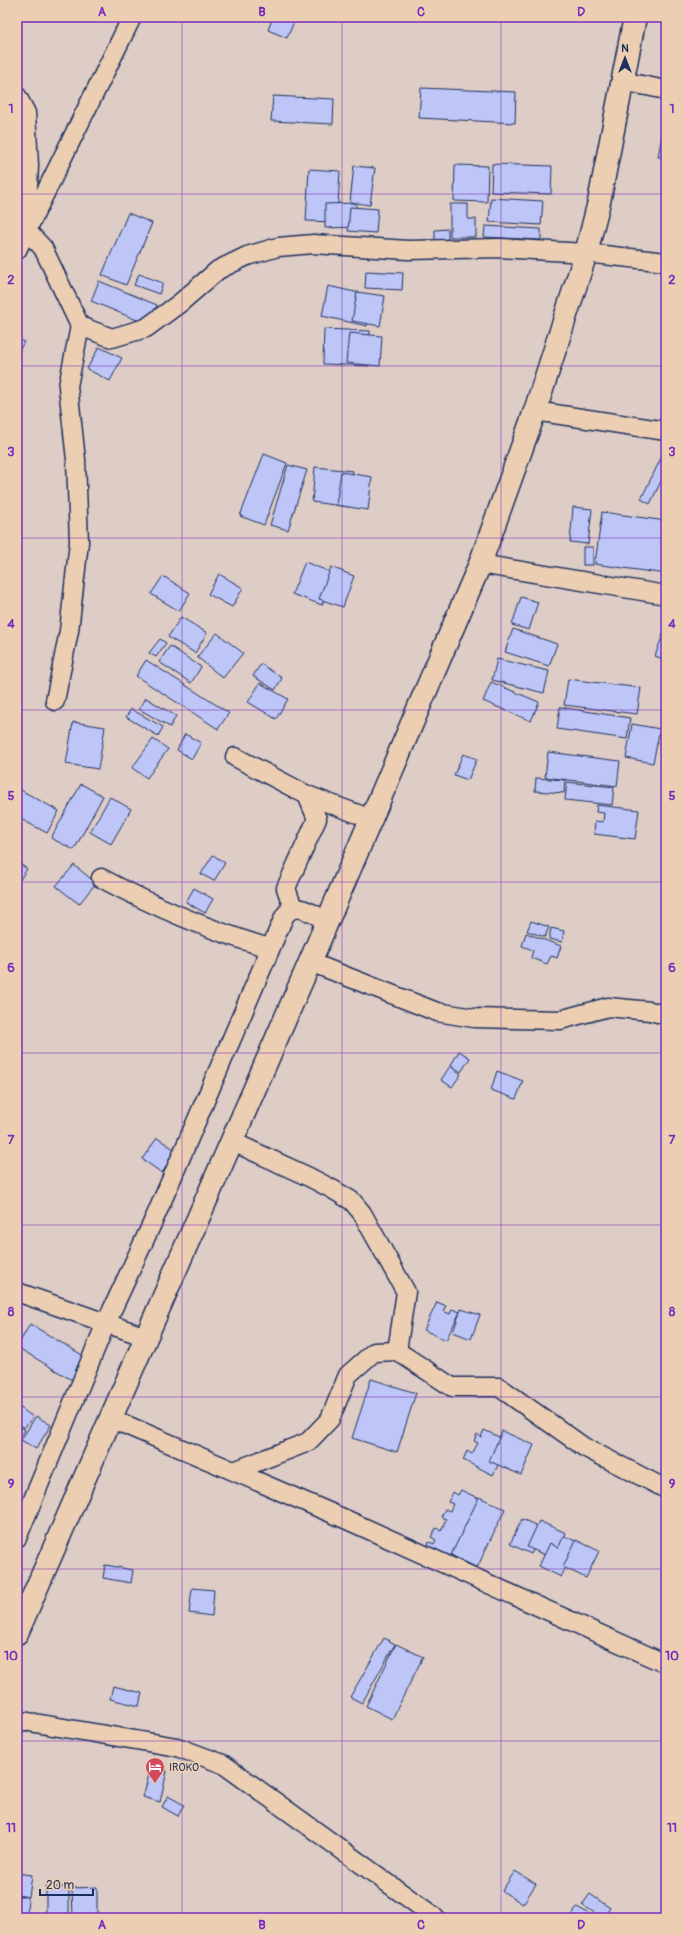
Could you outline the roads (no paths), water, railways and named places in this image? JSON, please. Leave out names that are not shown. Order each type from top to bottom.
[{"type":"street","points":[[17,250],[132,17]]},
{"type":"street","points":[[17,1633],[310,962],[480,564],[535,411],[586,253],[599,202],[635,17]]},
{"type":"street","points":[[622,81],[666,90]]},
{"type":"street","points":[[17,96],[26,113],[29,165],[26,230],[43,248],[80,326],[68,386],[76,460],[78,542],[69,631],[56,701]]},
{"type":"street","points":[[80,326],[112,338],[146,328],[180,303],[218,270],[247,256],[278,247],[313,244],[408,250],[500,248],[586,253],[666,262]]},
{"type":"street","points":[[535,411],[666,431]]},
{"type":"street","points":[[480,564],[666,594]]},
{"type":"street","points":[[235,757],[308,795],[371,819]]},
{"type":"street","points":[[293,908],[286,888],[317,819],[308,795]]},
{"type":"street","points":[[101,878],[188,921],[269,948]]},
{"type":"street","points":[[17,1538],[106,1323],[156,1215],[269,948],[287,912],[293,908],[299,908],[327,921]]},
{"type":"street","points":[[310,962],[437,1012],[474,1018],[560,1020],[608,1007],[650,1011],[666,1015]]},
{"type":"street","points":[[231,1141],[326,1186],[352,1201],[362,1213],[406,1292],[397,1350]]},
{"type":"street","points":[[17,1292],[146,1337]]},
{"type":"street","points":[[234,1471],[308,1442],[330,1419],[348,1375],[374,1352],[397,1350],[452,1387],[499,1387],[584,1447],[666,1489]]},
{"type":"street","points":[[110,1418],[345,1519],[666,1664]]},
{"type":"street","points":[[17,1720],[177,1747],[223,1764],[436,1918]]},
{"type":"place","name":"IROKO","points":[[155,1784]]}]
